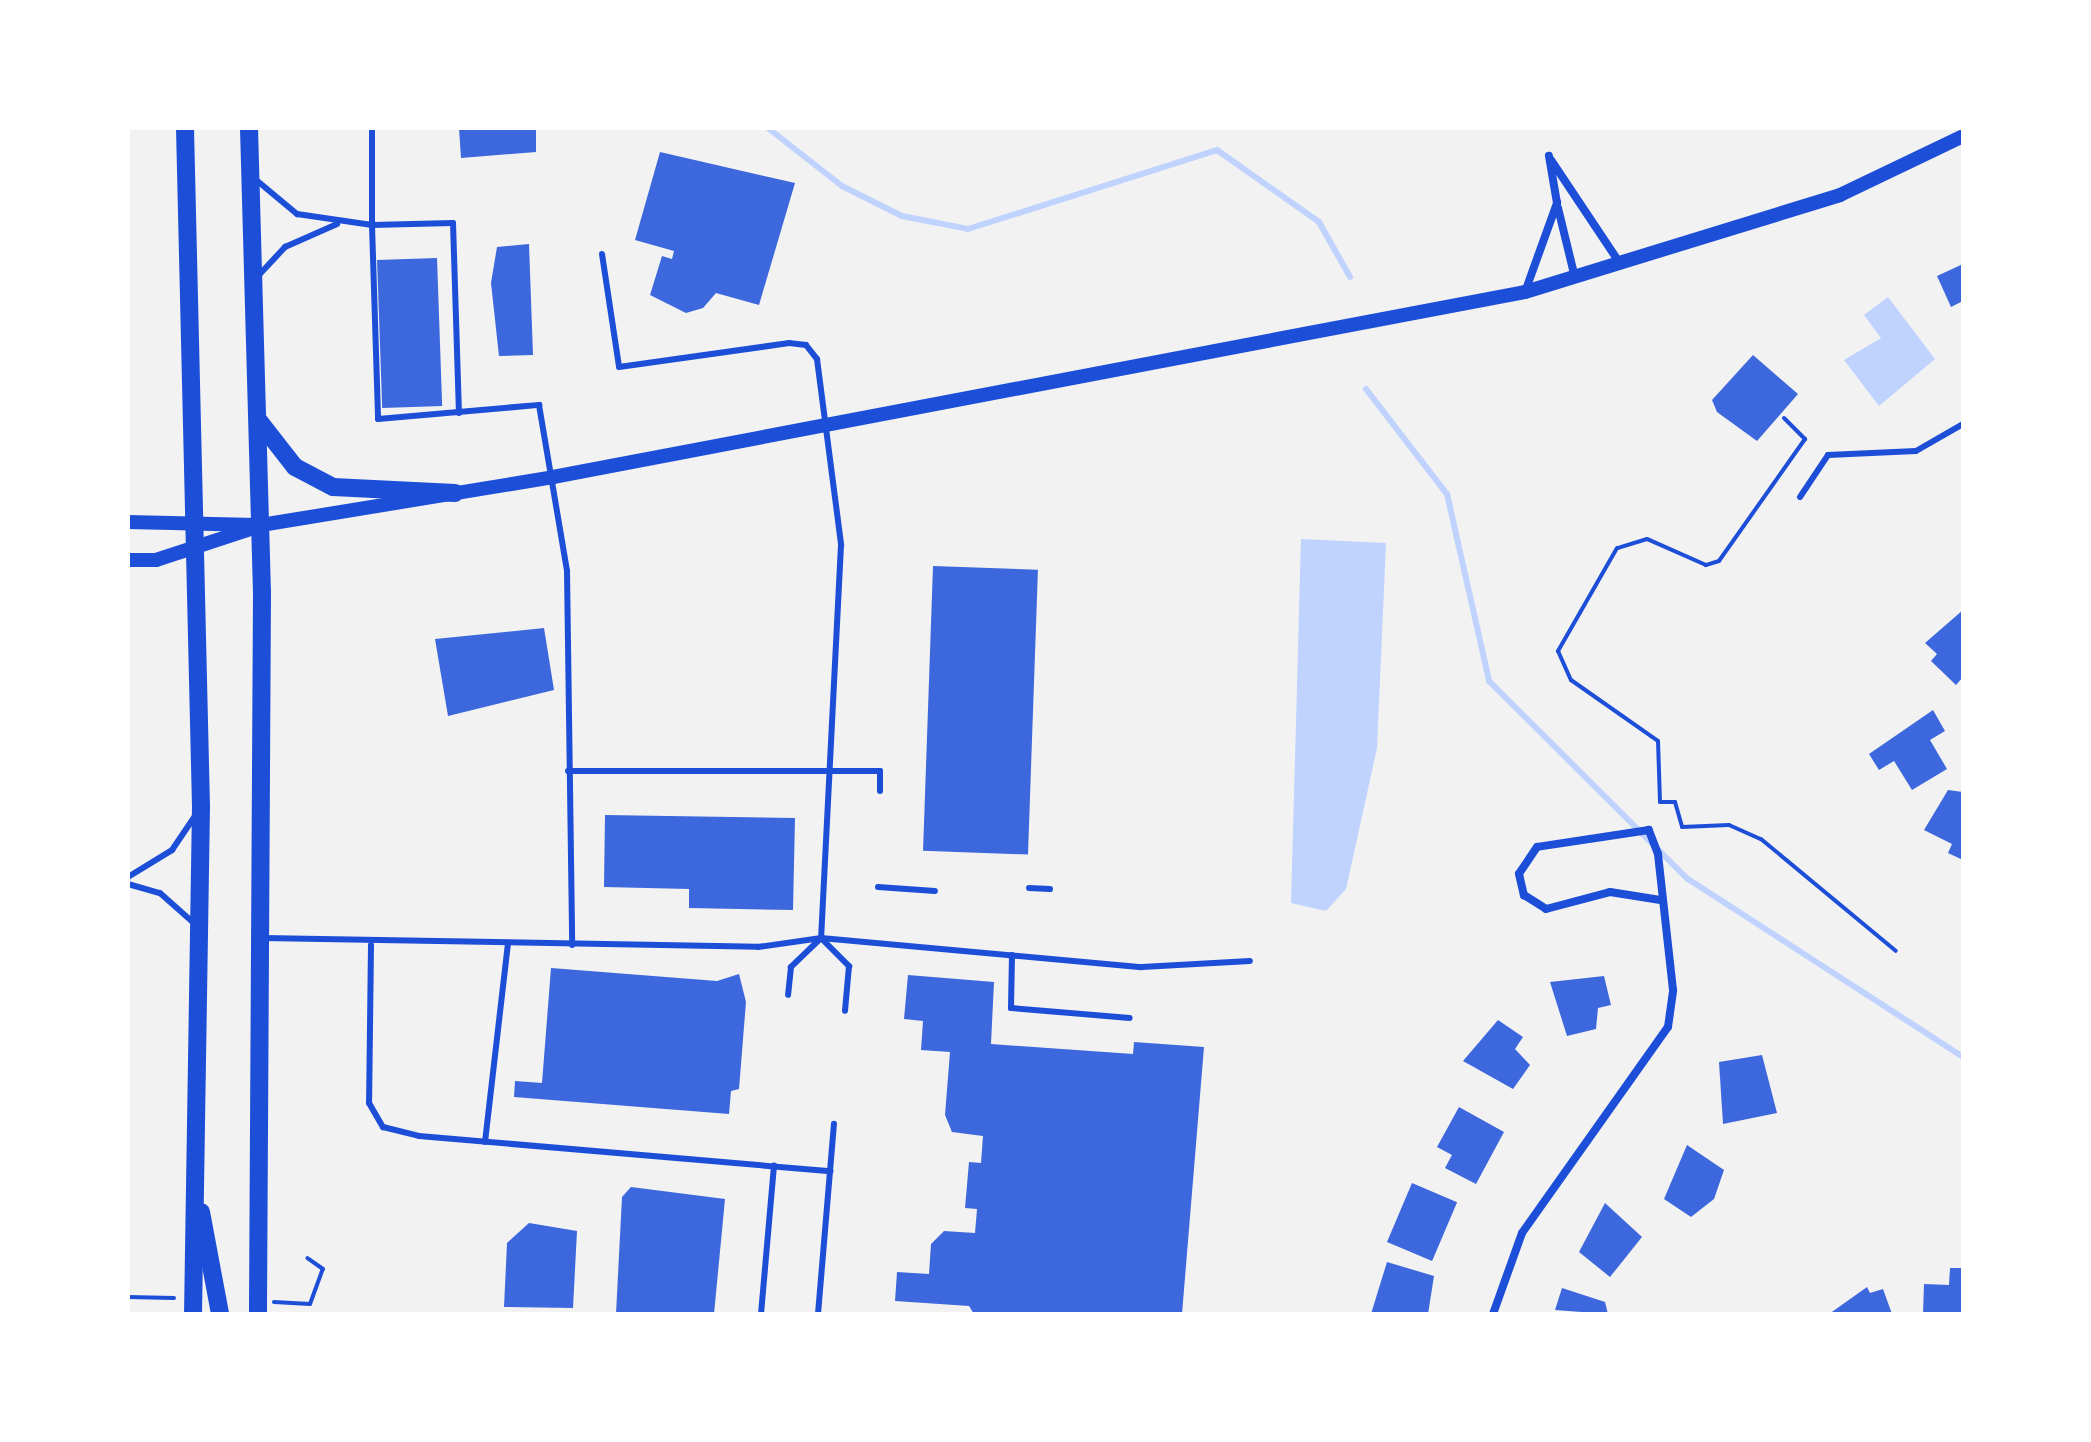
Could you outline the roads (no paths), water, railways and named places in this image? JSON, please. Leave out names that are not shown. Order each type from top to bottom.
[{"type":"highway","points":[[185,128],[199,527],[201,806],[193,1314]]},
{"type":"highway","points":[[249,128],[261,525],[263,938],[258,1314]]},
{"type":"highway","points":[[259,421],[295,467],[333,487],[455,493]]},
{"type":"highway","points":[[196,1190],[220,1314]]},
{"type":"street","points":[[128,522],[199,527],[261,525],[553,477],[829,428],[1525,292],[1622,266],[1840,195],[1963,136]]},
{"type":"street","points":[[1575,278],[1549,156],[1622,266]]},
{"type":"street","points":[[1525,292],[1557,203]]},
{"type":"street","points":[[128,560],[199,549],[261,525]]},
{"type":"street","points":[[1493,1314],[1522,1233],[1668,1027],[1671,956],[1649,830],[1537,847],[1519,874],[1524,895],[1546,909],[1610,892],[1660,900]]},
{"type":"lane","points":[[372,128],[378,419],[539,405],[567,571],[572,945]]},
{"type":"lane","points":[[251,175],[297,214],[337,224],[453,223],[459,413]]},
{"type":"lane","points":[[255,279],[285,247],[337,224]]},
{"type":"lane","points":[[602,254],[619,367],[806,345],[817,359],[829,428],[841,545],[821,938],[791,967],[788,995]]},
{"type":"lane","points":[[1800,497],[1828,455],[1916,451],[1963,424]]},
{"type":"lane","points":[[568,771],[880,771],[880,791]]},
{"type":"lane","points":[[128,877],[172,850],[201,806]]},
{"type":"lane","points":[[128,884],[160,893],[199,927]]},
{"type":"lane","points":[[878,887],[935,891]]},
{"type":"lane","points":[[1029,888],[1050,889]]},
{"type":"lane","points":[[263,938],[371,945],[758,947],[821,938],[1142,967],[1250,961]]},
{"type":"lane","points":[[821,938],[849,966],[845,1011]]},
{"type":"lane","points":[[485,1142],[508,944]]},
{"type":"lane","points":[[371,945],[369,1103],[383,1127],[485,1142],[831,1171]]},
{"type":"lane","points":[[1012,955],[1011,1008],[1130,1018]]},
{"type":"lane","points":[[818,1314],[834,1124]]},
{"type":"lane","points":[[761,1314],[774,1166]]},
{"type":"water","points":[[1888,297],[1935,359],[1879,406],[1844,360],[1881,338],[1864,315]]},
{"type":"water","points":[[1301,539],[1386,543],[1377,748],[1346,889],[1326,911],[1291,903]]},
{"type":"waterway","points":[[768,128],[842,186],[902,216],[968,229],[1217,150],[1319,222],[1350,277]]},
{"type":"waterway","points":[[1366,389],[1447,494],[1489,681],[1688,879],[1963,1057]]}]
